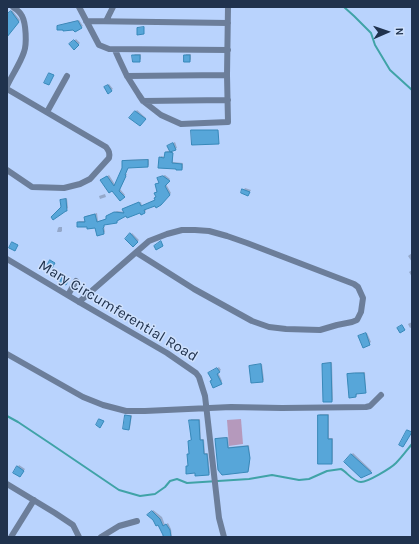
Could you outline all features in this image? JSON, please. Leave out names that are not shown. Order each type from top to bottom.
[{"type":"street","points":[[7,86],[24,52],[25,45],[23,19],[13,7]]},
{"type":"street","points":[[79,7],[99,45],[108,49],[228,50]]},
{"type":"street","points":[[106,21],[113,7]]},
{"type":"street","points":[[115,50],[127,76],[143,101],[161,115],[181,124],[228,122],[228,7]]},
{"type":"street","points":[[86,21],[228,23]]},
{"type":"street","points":[[127,76],[227,75]]},
{"type":"street","points":[[47,112],[67,76]]},
{"type":"street","points":[[7,89],[106,146],[109,151],[109,158],[90,179],[80,184],[64,188],[32,187],[7,170]]},
{"type":"street","points":[[143,101],[228,100]]},
{"type":"street","points":[[79,302],[149,241],[182,230],[195,230],[209,231],[247,243],[354,284],[358,287],[363,298],[361,312],[357,320],[320,330],[269,327],[252,321],[194,289],[137,253]]},
{"type":"street","name":"Mary Circumferential Road","points":[[7,259],[167,353],[193,370],[199,377],[207,408],[219,518],[224,537]]},
{"type":"street","points":[[68,295],[76,281]]},
{"type":"street","points":[[7,354],[83,397],[102,406],[126,411],[230,407],[366,407],[370,406],[381,396]]},
{"type":"street","points":[[7,484],[73,525],[79,537]]},
{"type":"street","points":[[11,537],[34,500]]},
{"type":"street","points":[[101,537],[119,526],[137,521]]},
{"type":"shaded area","points":[[241,419],[243,444],[229,446],[227,420]]},
{"type":"building","points":[[11,11],[19,22],[7,37],[7,14]]},
{"type":"building","points":[[78,21],[82,28],[75,32],[73,30],[57,30],[57,26]]},
{"type":"building","points":[[144,27],[144,34],[137,35],[137,28]]},
{"type":"building","points":[[74,40],[79,45],[74,50],[69,44]]},
{"type":"building","points":[[132,55],[140,55],[140,62],[133,62]]},
{"type":"building","points":[[184,55],[190,55],[190,62],[184,62]]},
{"type":"building","points":[[49,73],[54,75],[49,85],[44,83]]},
{"type":"building","points":[[108,85],[112,91],[108,94],[104,87]]},
{"type":"building","points":[[135,111],[146,119],[140,126],[129,118]]},
{"type":"building","points":[[191,130],[218,130],[219,144],[192,145]]},
{"type":"building","points":[[173,143],[176,150],[170,152],[167,146]]},
{"type":"building","points":[[165,152],[173,153],[172,163],[182,164],[182,170],[158,168],[159,157],[164,158]]},
{"type":"building","points":[[148,160],[148,167],[128,168],[119,191],[125,197],[120,201],[112,191],[109,193],[100,180],[107,176],[114,186],[122,168],[122,161]]},
{"type":"building","points":[[163,176],[170,181],[165,186],[170,195],[161,205],[156,208],[155,206],[144,210],[145,213],[141,215],[140,213],[127,218],[126,216],[117,221],[117,223],[104,225],[104,234],[97,236],[95,228],[87,229],[87,227],[77,227],[77,222],[85,222],[84,217],[95,214],[97,222],[106,219],[106,216],[114,212],[124,213],[122,209],[139,202],[141,206],[155,200],[154,198],[156,197],[154,193],[157,192],[155,184],[159,183],[157,178]]},
{"type":"building","points":[[242,189],[250,192],[248,196],[241,193]]},
{"type":"building","points":[[66,199],[67,211],[53,220],[51,217],[61,207],[60,200]]},
{"type":"building","points":[[130,233],[138,242],[133,247],[125,239]]},
{"type":"building","points":[[161,241],[163,246],[156,250],[154,246]]},
{"type":"building","points":[[12,242],[18,245],[15,251],[9,248]]},
{"type":"building","points":[[50,260],[55,263],[52,268],[47,266]]},
{"type":"building","points":[[63,276],[69,279],[66,285],[60,282]]},
{"type":"building","points":[[402,325],[405,330],[400,333],[397,328]]},
{"type":"building","points":[[366,333],[370,345],[363,348],[358,336]]},
{"type":"building","points":[[331,363],[332,402],[323,402],[322,364]]},
{"type":"building","points":[[261,364],[263,382],[251,383],[249,366]]},
{"type":"building","points":[[217,368],[220,372],[217,374],[222,384],[213,388],[210,381],[212,380],[208,373]]},
{"type":"building","points":[[364,373],[366,393],[356,394],[356,397],[349,398],[347,374]]},
{"type":"building","points":[[125,415],[131,416],[129,430],[123,429]]},
{"type":"building","points":[[318,415],[328,415],[328,439],[332,439],[332,464],[318,464]]},
{"type":"building","points":[[99,419],[104,421],[100,428],[96,425]]},
{"type":"building","points":[[189,420],[199,420],[200,440],[203,440],[204,454],[207,454],[209,475],[195,476],[195,473],[186,474],[186,466],[188,466],[187,454],[189,454],[188,441],[191,440]]},
{"type":"building","points":[[407,430],[412,432],[403,447],[399,445]]},
{"type":"building","points":[[227,438],[228,448],[248,446],[250,458],[248,472],[222,475],[218,470],[215,439]]},
{"type":"building","points":[[351,454],[372,473],[361,478],[344,462]]},
{"type":"building","points":[[17,466],[24,471],[20,477],[13,473]]},
{"type":"building","points":[[152,511],[160,519],[163,526],[166,524],[170,530],[171,537],[163,537],[158,525],[156,526],[153,520],[147,515]]},
{"type":"waterway","points":[[344,7],[371,33],[375,45],[390,70],[412,90]]},
{"type":"waterway","points":[[7,416],[119,490],[140,496],[155,494],[165,487],[170,481],[177,479],[187,483],[249,479],[272,475],[299,480],[309,479],[327,471],[341,469],[358,482],[361,482],[369,480],[393,465],[412,444]]}]
